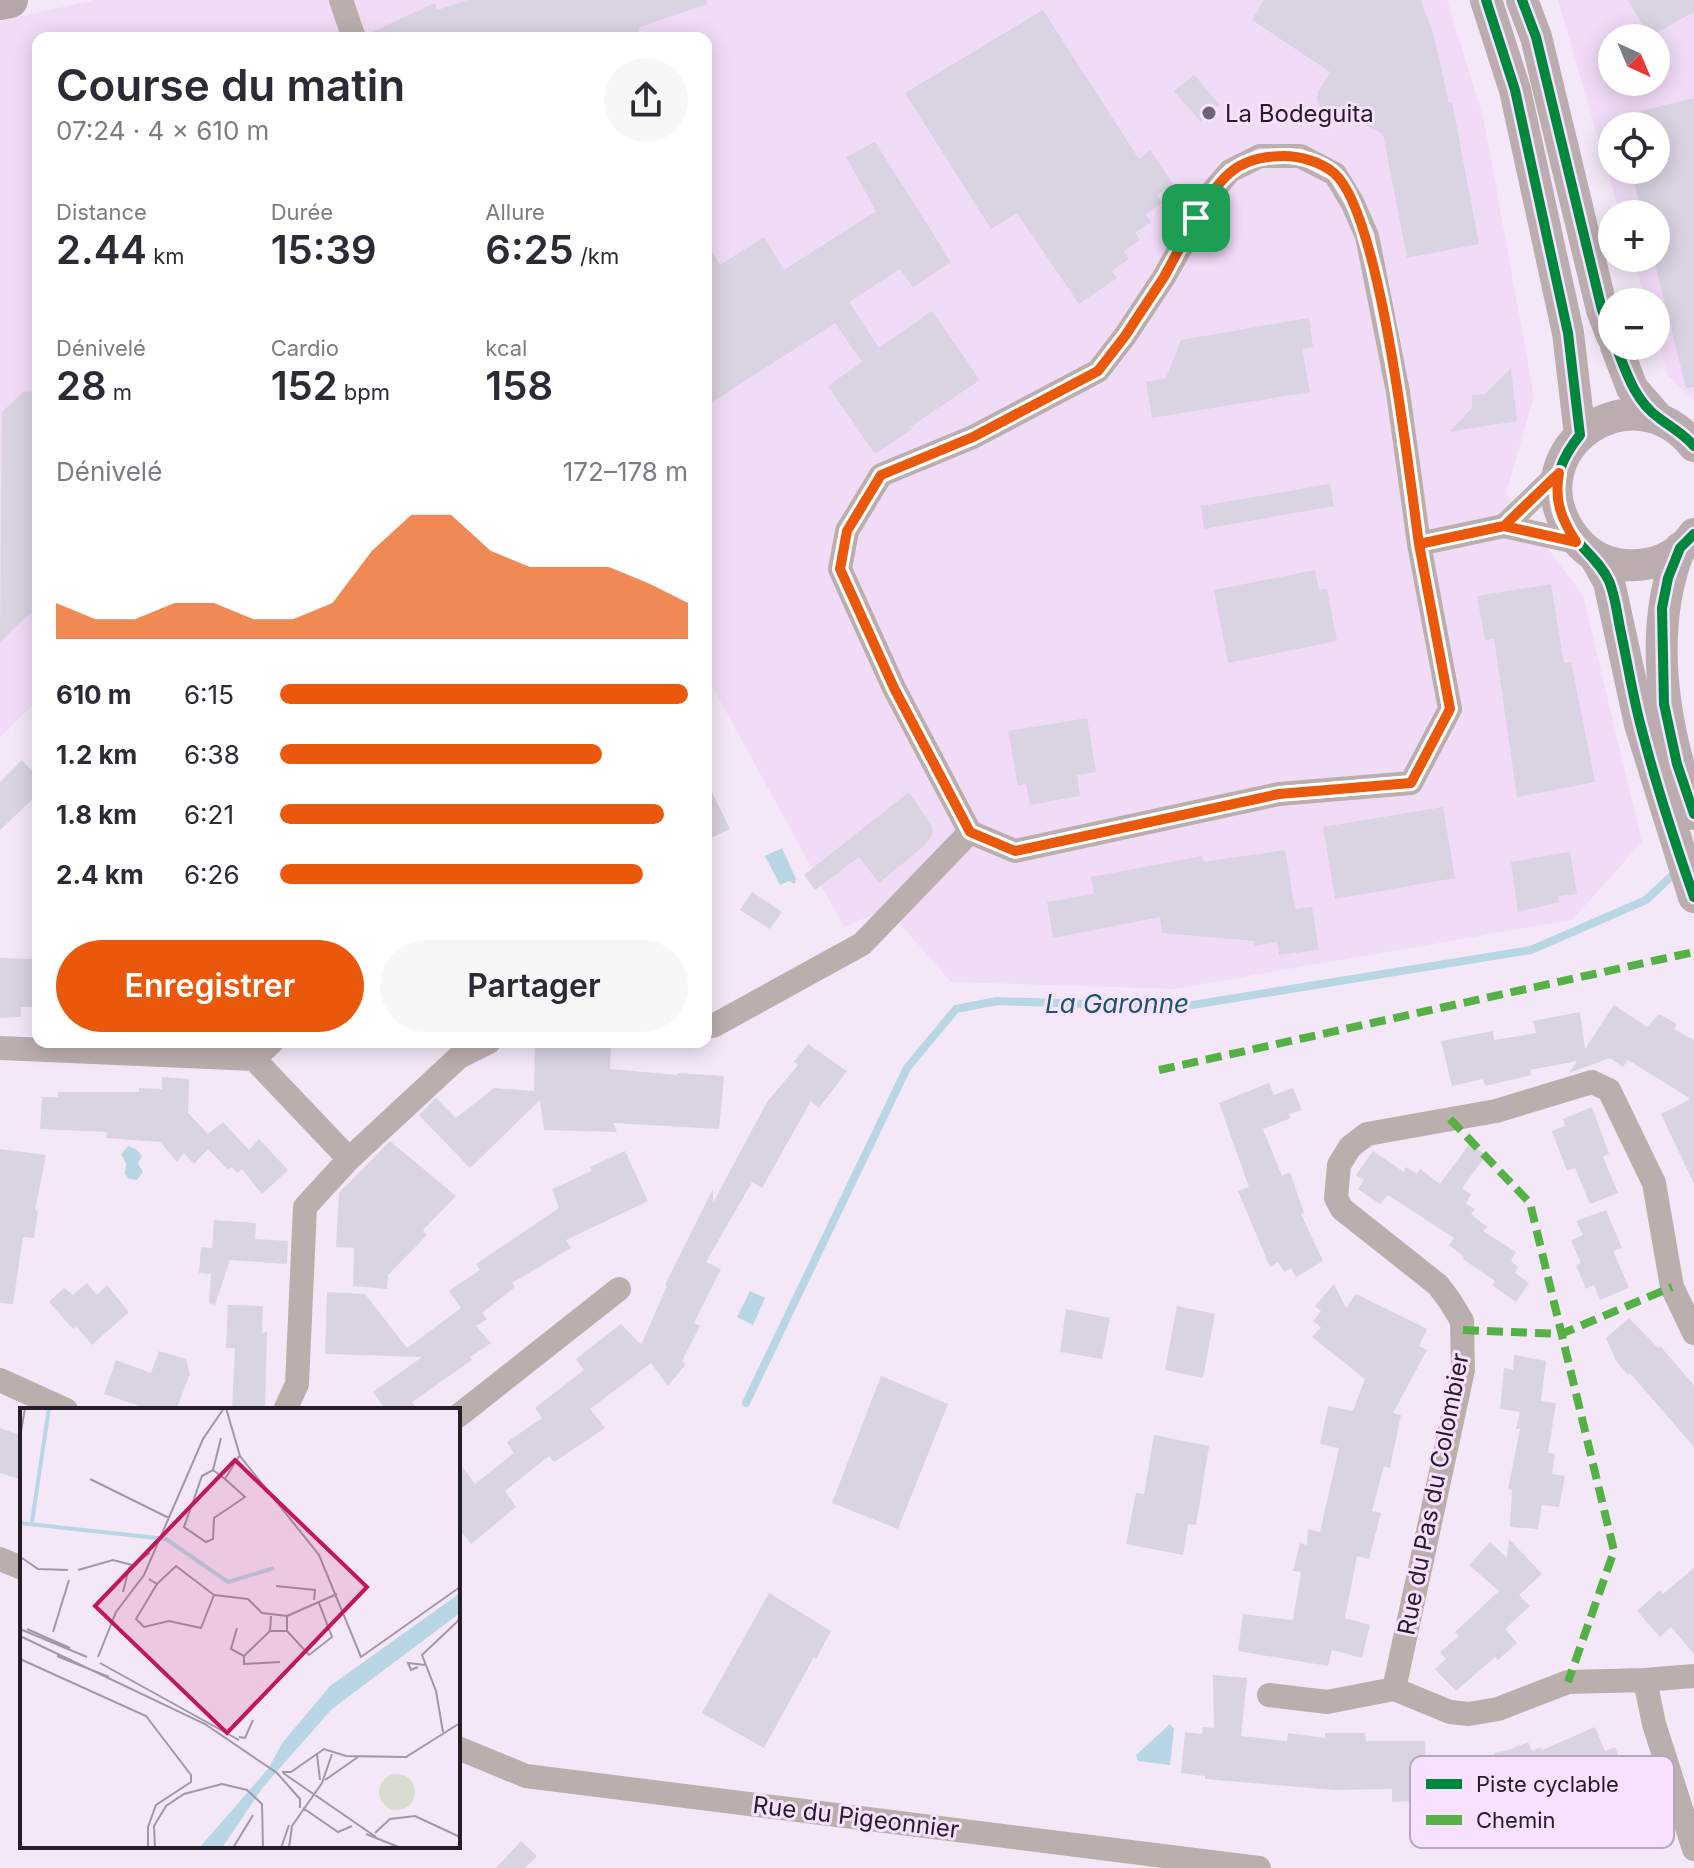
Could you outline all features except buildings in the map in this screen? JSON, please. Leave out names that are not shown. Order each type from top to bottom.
[{"type":"main road","points":[[0,2],[10,0]]},
{"type":"main road","points":[[1486,0],[1515,90],[1568,333],[1580,435]]},
{"type":"main road","points":[[1522,0],[1536,37],[1598,293]]},
{"type":"main road","points":[[1621,360],[1632,388],[1658,418]]},
{"type":"main road","points":[[1682,807],[1640,724],[1609,582],[1561,518],[1556,490],[1568,450],[1580,435],[1599,421],[1632,414],[1658,418],[1671,424],[1693,444]]},
{"type":"main road","points":[[1586,549],[1613,564],[1640,566],[1655,563],[1687,541]]},
{"type":"main road","points":[[1687,541],[1668,578],[1662,608],[1664,704],[1677,764],[1692,892]]},
{"type":"street","points":[[341,0],[352,32]]},
{"type":"street","points":[[1260,156],[1300,156],[1335,174],[1367,236],[1398,392],[1419,544],[1450,709],[1411,783],[1279,794],[1015,851],[970,832],[894,688],[840,569],[847,531],[881,475],[973,437],[1098,371],[1156,289],[1212,192],[1230,171],[1260,156]]},
{"type":"street","points":[[1504,526],[1559,473]]},
{"type":"street","points":[[1419,544],[1504,526],[1586,549]]},
{"type":"street","points":[[712,1026],[862,944],[970,832]]},
{"type":"street","points":[[0,1048],[263,1050],[349,1159]]},
{"type":"street","points":[[286,1408],[297,1384],[305,1207],[452,1049]]},
{"type":"street","name":"Rue du Pas du Colombier","points":[[1394,1689],[1463,1370],[1463,1330],[1462,1321],[1438,1285],[1342,1209],[1336,1198],[1335,1183],[1339,1165],[1350,1147],[1367,1134],[1496,1111],[1592,1082],[1609,1090],[1654,1183],[1672,1287],[1694,1333]]},
{"type":"street","points":[[460,1414],[619,1289]]},
{"type":"street","points":[[0,1380],[62,1408]]},
{"type":"street","points":[[0,1559],[20,1567]]},
{"type":"street","points":[[1269,1695],[1327,1702],[1394,1689],[1450,1712],[1469,1714],[1498,1709],[1568,1682],[1694,1676]]},
{"type":"street","points":[[1645,1680],[1664,1756]]},
{"type":"street","name":"Rue du Pigeonnier","points":[[460,1749],[526,1776],[1259,1868]]},
{"type":"street","points":[[1674,1786],[1694,1849]]},
{"type":"shaded area","points":[[94,0],[1447,0],[1484,120],[1534,396],[1506,494],[1583,595],[1642,842],[1572,920],[1173,989],[951,982],[887,909],[844,927],[712,686],[712,32],[32,32],[32,706],[0,737],[0,21]]},
{"type":"shaded area","points":[[1558,0],[1694,0],[1694,400],[1668,376],[1663,360],[1670,360],[1670,288],[1642,288],[1637,272],[1670,272],[1670,200],[1616,200],[1611,184],[1670,184],[1670,112],[1598,112],[1598,138]]},
{"type":"water","points":[[782,848],[796,879],[795,884],[789,881],[780,885],[765,856]]},
{"type":"water","points":[[128,1146],[142,1156],[138,1163],[143,1172],[137,1180],[129,1179],[125,1174],[126,1163],[121,1154]]},
{"type":"water","points":[[750,1291],[765,1298],[753,1325],[737,1317]]},
{"type":"water","points":[[1170,1724],[1174,1729],[1170,1765],[1138,1761],[1136,1755]]},
{"type":"waterway","name":"La Garonne","points":[[746,1403],[907,1068],[956,1009],[997,1001],[1180,1007],[1531,950],[1646,900],[1679,869]]},
{"type":"marked path","points":[[1159,1070],[1694,952]]},
{"type":"marked path","points":[[1450,1119],[1530,1203],[1614,1551],[1568,1682]]},
{"type":"marked path","points":[[1463,1330],[1561,1334],[1672,1287]]},
{"type":"cycle path","points":[[1486,0],[1515,90],[1568,333],[1580,435],[1560,468],[1558,507],[1567,528],[1597,562],[1611,586],[1646,745],[1694,897]]},
{"type":"cycle path","points":[[1522,0],[1536,37],[1598,293]]},
{"type":"cycle path","points":[[1419,544],[1450,709],[1411,783],[1279,794],[1015,851],[970,832],[894,688],[840,569],[847,531],[881,475],[973,437],[1098,371],[1164,277],[1212,192],[1230,171],[1260,156],[1300,156],[1335,174],[1367,236],[1398,392],[1419,544],[1504,526]]},
{"type":"cycle path","points":[[1622,360],[1644,403],[1694,446]]},
{"type":"cycle path","points":[[1694,534],[1680,548],[1668,578],[1662,608],[1664,704],[1677,764],[1694,814]]},
{"type":"place","name":"La Bodeguita","points":[[1209,113]]},
{"type":"route","points":[[1196,218],[1164,277],[1098,371],[973,437],[881,475],[847,531],[840,569],[894,688],[970,832],[1015,851],[1279,794],[1411,783],[1450,709],[1419,544],[1504,526],[1576,542],[1558,507],[1556,490],[1559,473],[1504,526],[1419,544],[1398,392],[1367,236],[1335,174],[1300,156],[1260,156],[1230,171],[1196,218]]}]
